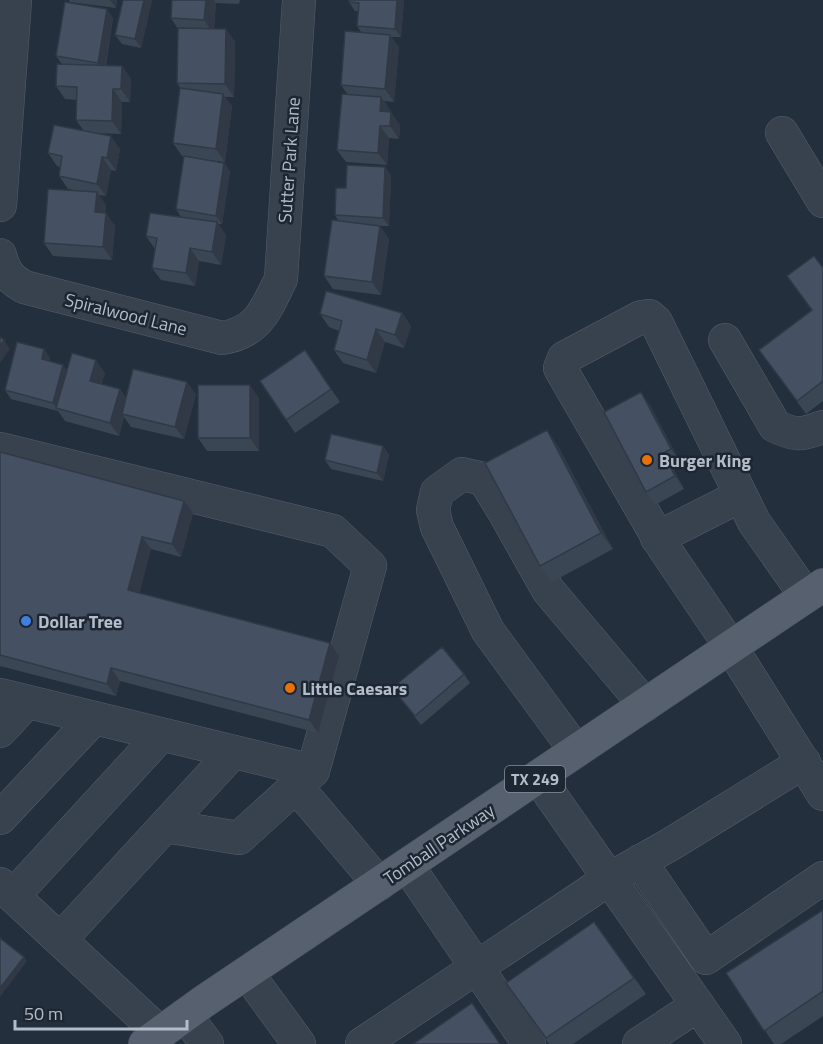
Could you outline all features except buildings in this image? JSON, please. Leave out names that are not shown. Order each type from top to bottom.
[{"type":"main road","name":"Tomball Parkway","points":[[163,1031],[815,591]]},
{"type":"street","points":[[0,205],[15,0]]},
{"type":"street","name":"Sutter Park Lane","points":[[263,316],[281,279],[299,0]]},
{"type":"street","points":[[782,133],[823,201]]},
{"type":"street","name":"Spiralwood Lane","points":[[0,255],[4,270],[24,287],[222,338],[238,336],[263,316]]},
{"type":"street","points":[[815,591],[754,522],[656,322],[649,316],[641,317],[564,358],[560,368],[657,538],[731,647],[823,794]]},
{"type":"street","points":[[725,340],[774,426],[789,433],[802,434],[823,427]]},
{"type":"street","points":[[0,449],[333,531],[370,566],[304,779],[239,838],[165,826]]},
{"type":"street","points":[[576,751],[488,631],[437,526],[433,510],[437,492],[462,474],[484,479],[504,510],[548,590],[645,705]]},
{"type":"street","points":[[657,538],[740,496]]},
{"type":"street","points":[[0,731],[13,698],[233,752],[304,779],[379,884]]},
{"type":"street","points":[[0,818],[94,718]]},
{"type":"street","points":[[161,735],[6,890],[163,1031],[207,1044]]},
{"type":"street","points":[[60,940],[233,752]]},
{"type":"street","points":[[362,1044],[609,879],[804,762]]},
{"type":"street","points":[[538,777],[724,1044]]},
{"type":"street","points":[[640,861],[706,958],[823,878]]},
{"type":"street","points":[[407,865],[475,968],[529,1044]]},
{"type":"street","points":[[247,973],[298,1044]]},
{"type":"street","points":[[639,1044],[698,1005]]},
{"type":"place","name":"Burger King","points":[[647,460]]},
{"type":"place","name":"Dollar Tree","points":[[26,621]]},
{"type":"place","name":"Little Caesars","points":[[290,688]]}]
